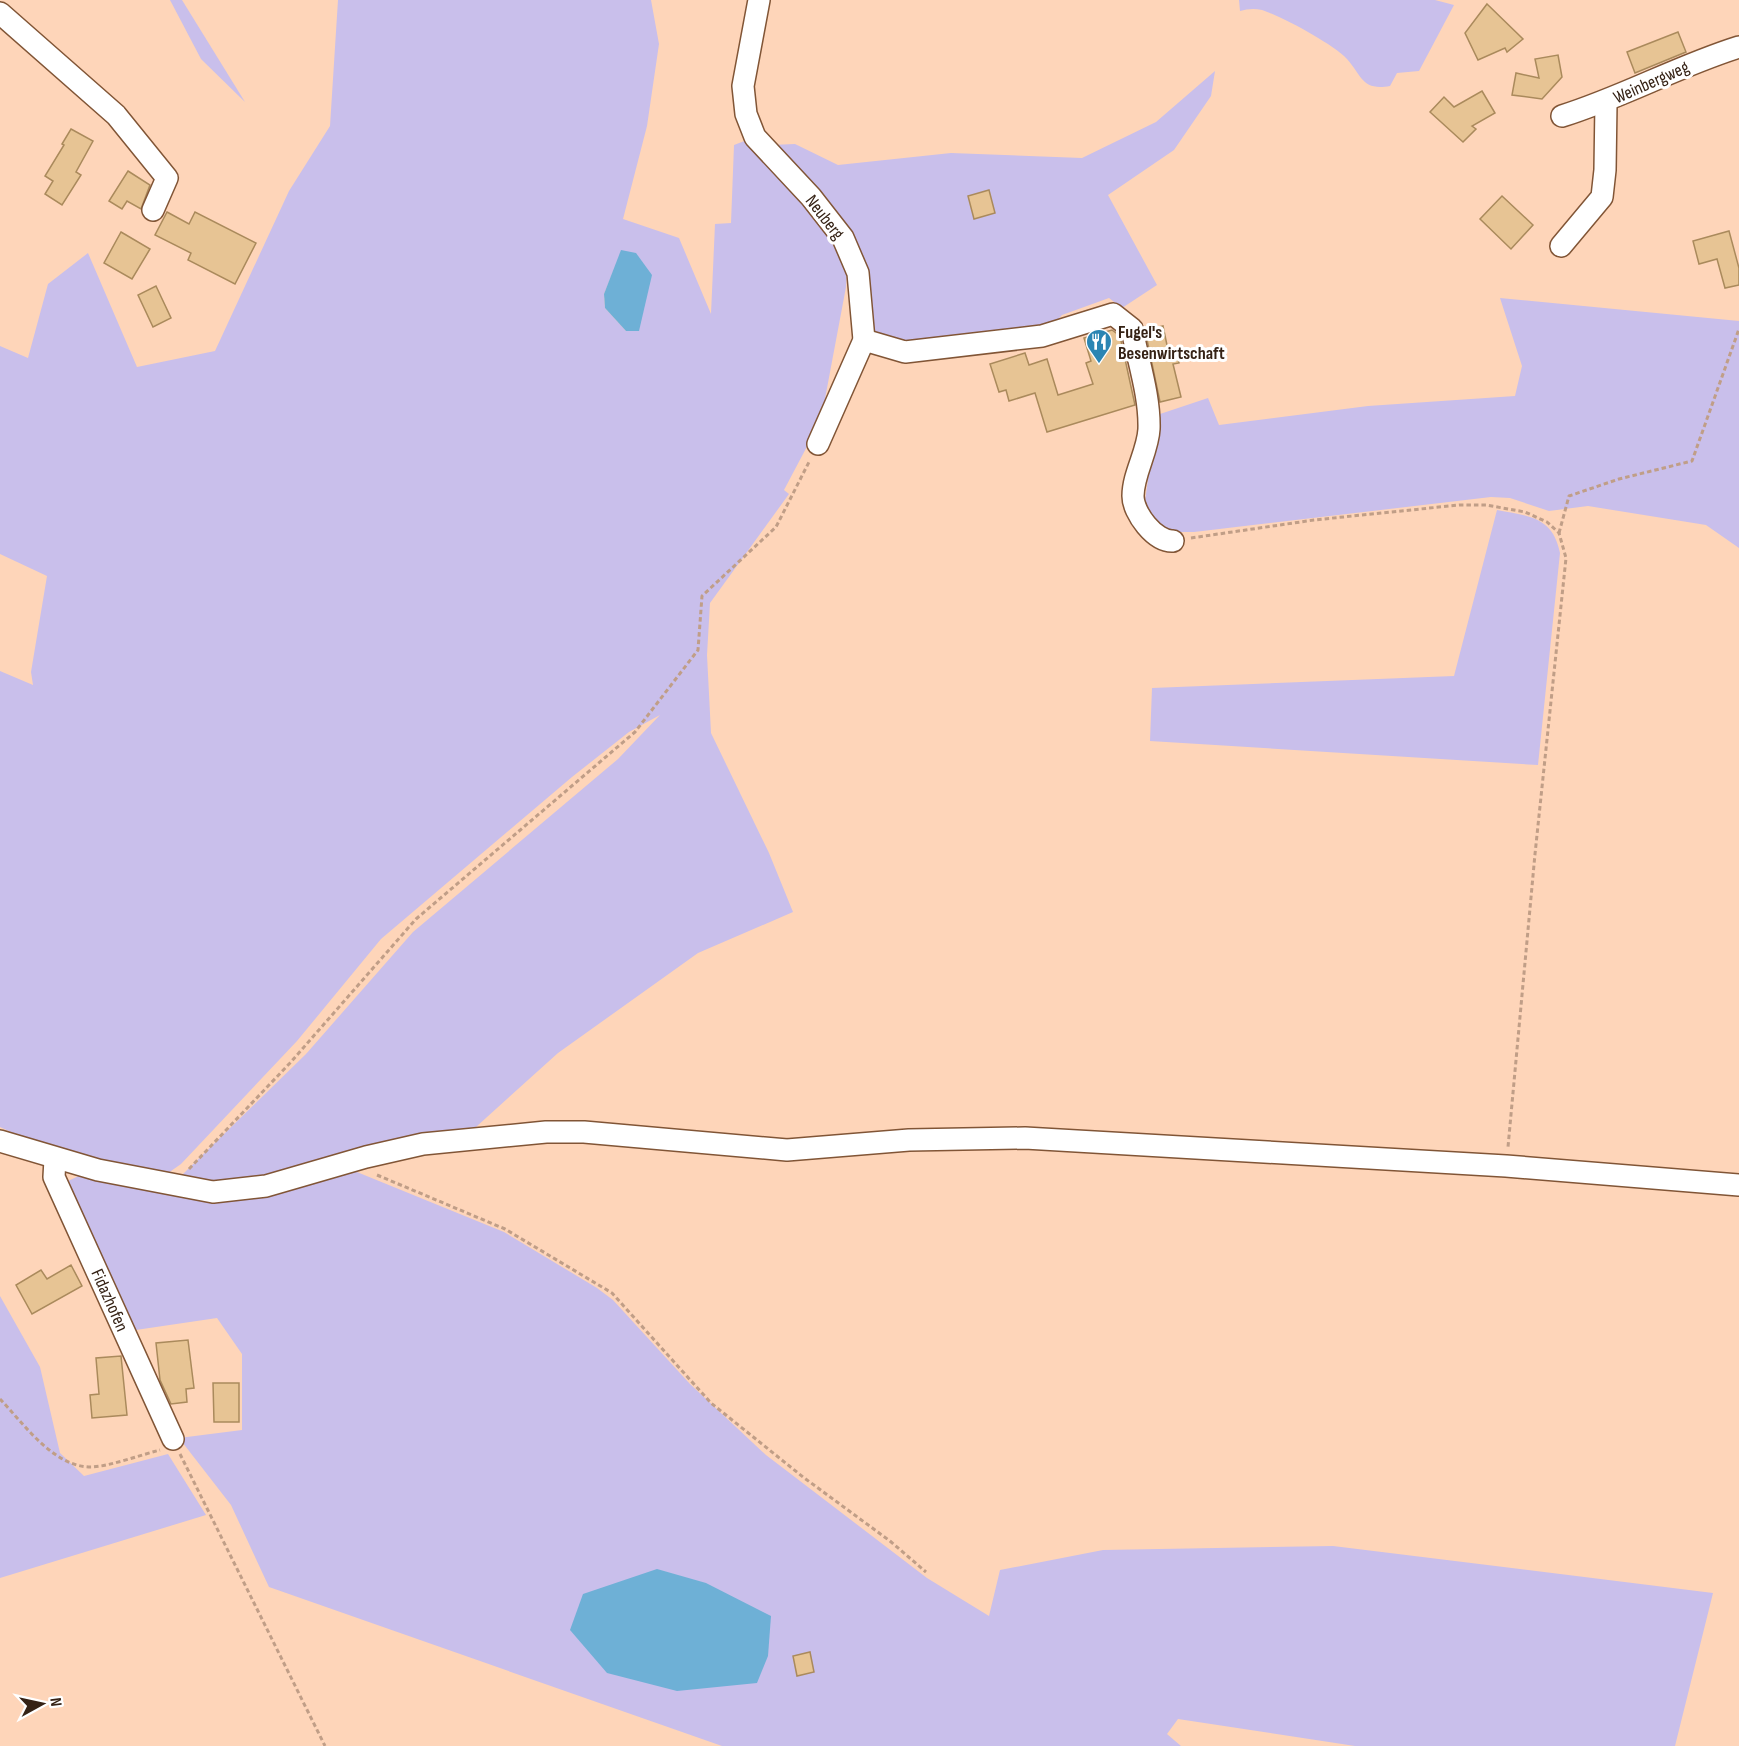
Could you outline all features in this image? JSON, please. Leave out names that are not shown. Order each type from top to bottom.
[{"type":"street","name":"Neuberg","points":[[759,0],[743,87],[746,114],[755,137],[812,197],[843,238],[858,273],[864,340],[818,444]]},
{"type":"street","points":[[0,13],[116,115],[167,178],[153,210]]},
{"type":"street","name":"Weinbergweg","points":[[1562,116],[1606,102],[1670,71],[1739,47]]},
{"type":"street","points":[[1561,246],[1602,197],[1605,170],[1606,102]]},
{"type":"street","points":[[864,340],[905,352],[1042,336],[1113,314],[1132,329],[1149,430],[1133,498],[1146,526],[1154,534],[1173,541]]},
{"type":"street","points":[[0,1141],[98,1170],[213,1192],[266,1186],[348,1162],[423,1144],[546,1132],[584,1132],[787,1150],[909,1140],[1025,1138],[1506,1167],[1739,1185]]},
{"type":"street","name":"Fidazhofen","points":[[55,1159],[54,1177],[174,1442]]},
{"type":"path","points":[[1506,1167],[1535,854],[1566,558],[1559,533],[1569,496],[1619,479],[1692,461],[1739,331]]},
{"type":"path","points":[[173,1185],[290,1063],[416,919],[635,732],[698,650],[702,596],[776,527],[818,444]]},
{"type":"path","points":[[1173,541],[1314,520],[1459,505],[1486,505],[1525,512],[1547,522],[1559,533]]},
{"type":"path","points":[[348,1162],[505,1229],[612,1293],[711,1403],[802,1478],[890,1541],[926,1572]]},
{"type":"path","points":[[0,1399],[47,1448],[69,1462],[92,1467],[174,1442],[325,1746]]},
{"type":"shaded area","points":[[170,0],[182,0],[245,102],[201,59]]},
{"type":"shaded area","points":[[338,0],[651,0],[659,44],[647,126],[623,219],[679,238],[711,314],[715,224],[731,223],[734,145],[747,140],[814,210],[847,269],[846,287],[821,420],[784,490],[789,494],[710,603],[707,655],[711,733],[769,853],[793,912],[698,953],[558,1053],[476,1127],[342,1157],[352,1170],[504,1232],[597,1288],[613,1300],[690,1384],[766,1455],[927,1578],[989,1616],[1000,1570],[1103,1550],[1333,1546],[1713,1593],[1675,1746],[1355,1746],[1178,1719],[1167,1734],[1181,1746],[722,1746],[269,1587],[231,1505],[179,1438],[242,1430],[242,1354],[217,1318],[129,1331],[68,1181],[83,1174],[198,1184],[182,1175],[306,1054],[413,932],[618,759],[660,715],[629,732],[572,777],[381,939],[297,1041],[181,1164],[161,1178],[26,1139],[0,1127],[0,671],[33,685],[31,672],[47,576],[0,554],[0,346],[28,358],[48,284],[88,253],[137,367],[215,351],[289,191],[330,126]],"holes":[[[622,250],[626,331],[605,308],[604,294]]]},
{"type":"shaded area","points":[[1239,0],[1435,0],[1454,5],[1419,71],[1397,73],[1390,86],[1381,87],[1368,84],[1340,53],[1294,25],[1262,10],[1240,11]]},
{"type":"shaded area","points":[[1215,71],[1211,96],[1174,150],[1108,195],[1157,285],[1122,308],[1109,298],[1062,315],[1042,336],[887,342],[867,323],[866,269],[771,145],[795,144],[838,165],[951,153],[1082,158],[1156,122]]},
{"type":"shaded area","points":[[1500,298],[1739,321],[1739,548],[1706,525],[1588,506],[1549,511],[1510,498],[1491,497],[1194,532],[1177,532],[1159,527],[1144,508],[1157,415],[1208,398],[1219,425],[1368,406],[1515,396],[1522,366]]},
{"type":"shaded area","points":[[1497,510],[1538,520],[1552,532],[1560,553],[1538,765],[1150,741],[1152,688],[1454,676]]},
{"type":"shaded area","points":[[0,1296],[40,1367],[60,1453],[84,1476],[168,1454],[206,1515],[0,1578]]},
{"type":"water","points":[[621,250],[636,253],[652,275],[639,331],[626,331],[605,308],[604,294]]},
{"type":"water","points":[[657,1569],[706,1583],[771,1616],[768,1656],[757,1683],[677,1691],[607,1673],[570,1630],[583,1594]]},
{"type":"building","points":[[1487,4],[1523,39],[1507,52],[1505,48],[1478,60],[1465,33]]},
{"type":"building","points":[[1678,32],[1686,52],[1635,73],[1627,52]]},
{"type":"building","points":[[1558,55],[1562,77],[1542,99],[1512,95],[1516,73],[1539,78],[1535,59]]},
{"type":"building","points":[[1482,91],[1495,113],[1472,126],[1476,129],[1463,142],[1430,112],[1444,97],[1454,107]]},
{"type":"building","points":[[71,129],[93,141],[76,172],[81,175],[62,205],[45,194],[53,181],[45,176]]},
{"type":"building","points":[[128,171],[150,185],[141,209],[127,201],[122,209],[109,201]]},
{"type":"building","points":[[989,190],[995,213],[974,219],[968,196]]},
{"type":"building","points":[[1502,196],[1533,225],[1511,249],[1480,219]]},
{"type":"building","points":[[167,212],[189,224],[195,212],[256,243],[235,284],[188,260],[191,253],[155,235]]},
{"type":"building","points":[[1729,231],[1739,268],[1739,285],[1725,288],[1717,259],[1699,264],[1693,241]]},
{"type":"building","points":[[121,232],[150,249],[132,279],[104,263]]},
{"type":"building","points":[[156,286],[171,318],[153,327],[138,295]]},
{"type":"building","points":[[1163,326],[1168,350],[1176,349],[1179,363],[1173,364],[1181,397],[1160,402],[1145,330]]},
{"type":"building","points":[[1112,330],[1120,336],[1135,405],[1047,432],[1035,393],[1009,401],[1006,390],[999,392],[990,364],[1025,353],[1029,365],[1047,359],[1058,395],[1093,384],[1086,363],[1091,361],[1084,338]]},
{"type":"building","points":[[71,1265],[82,1286],[32,1314],[16,1285],[41,1270],[47,1279]]},
{"type":"building","points":[[188,1340],[194,1388],[186,1389],[187,1402],[171,1404],[160,1380],[156,1343]]},
{"type":"building","points":[[121,1356],[127,1415],[92,1418],[90,1395],[99,1394],[96,1358]]},
{"type":"building","points":[[213,1383],[239,1383],[239,1422],[214,1422]]},
{"type":"building","points":[[810,1652],[814,1672],[797,1676],[793,1656]]},
{"type":"place","name":"Fugel's Besenwirtschaft","points":[[1099,365]]}]
